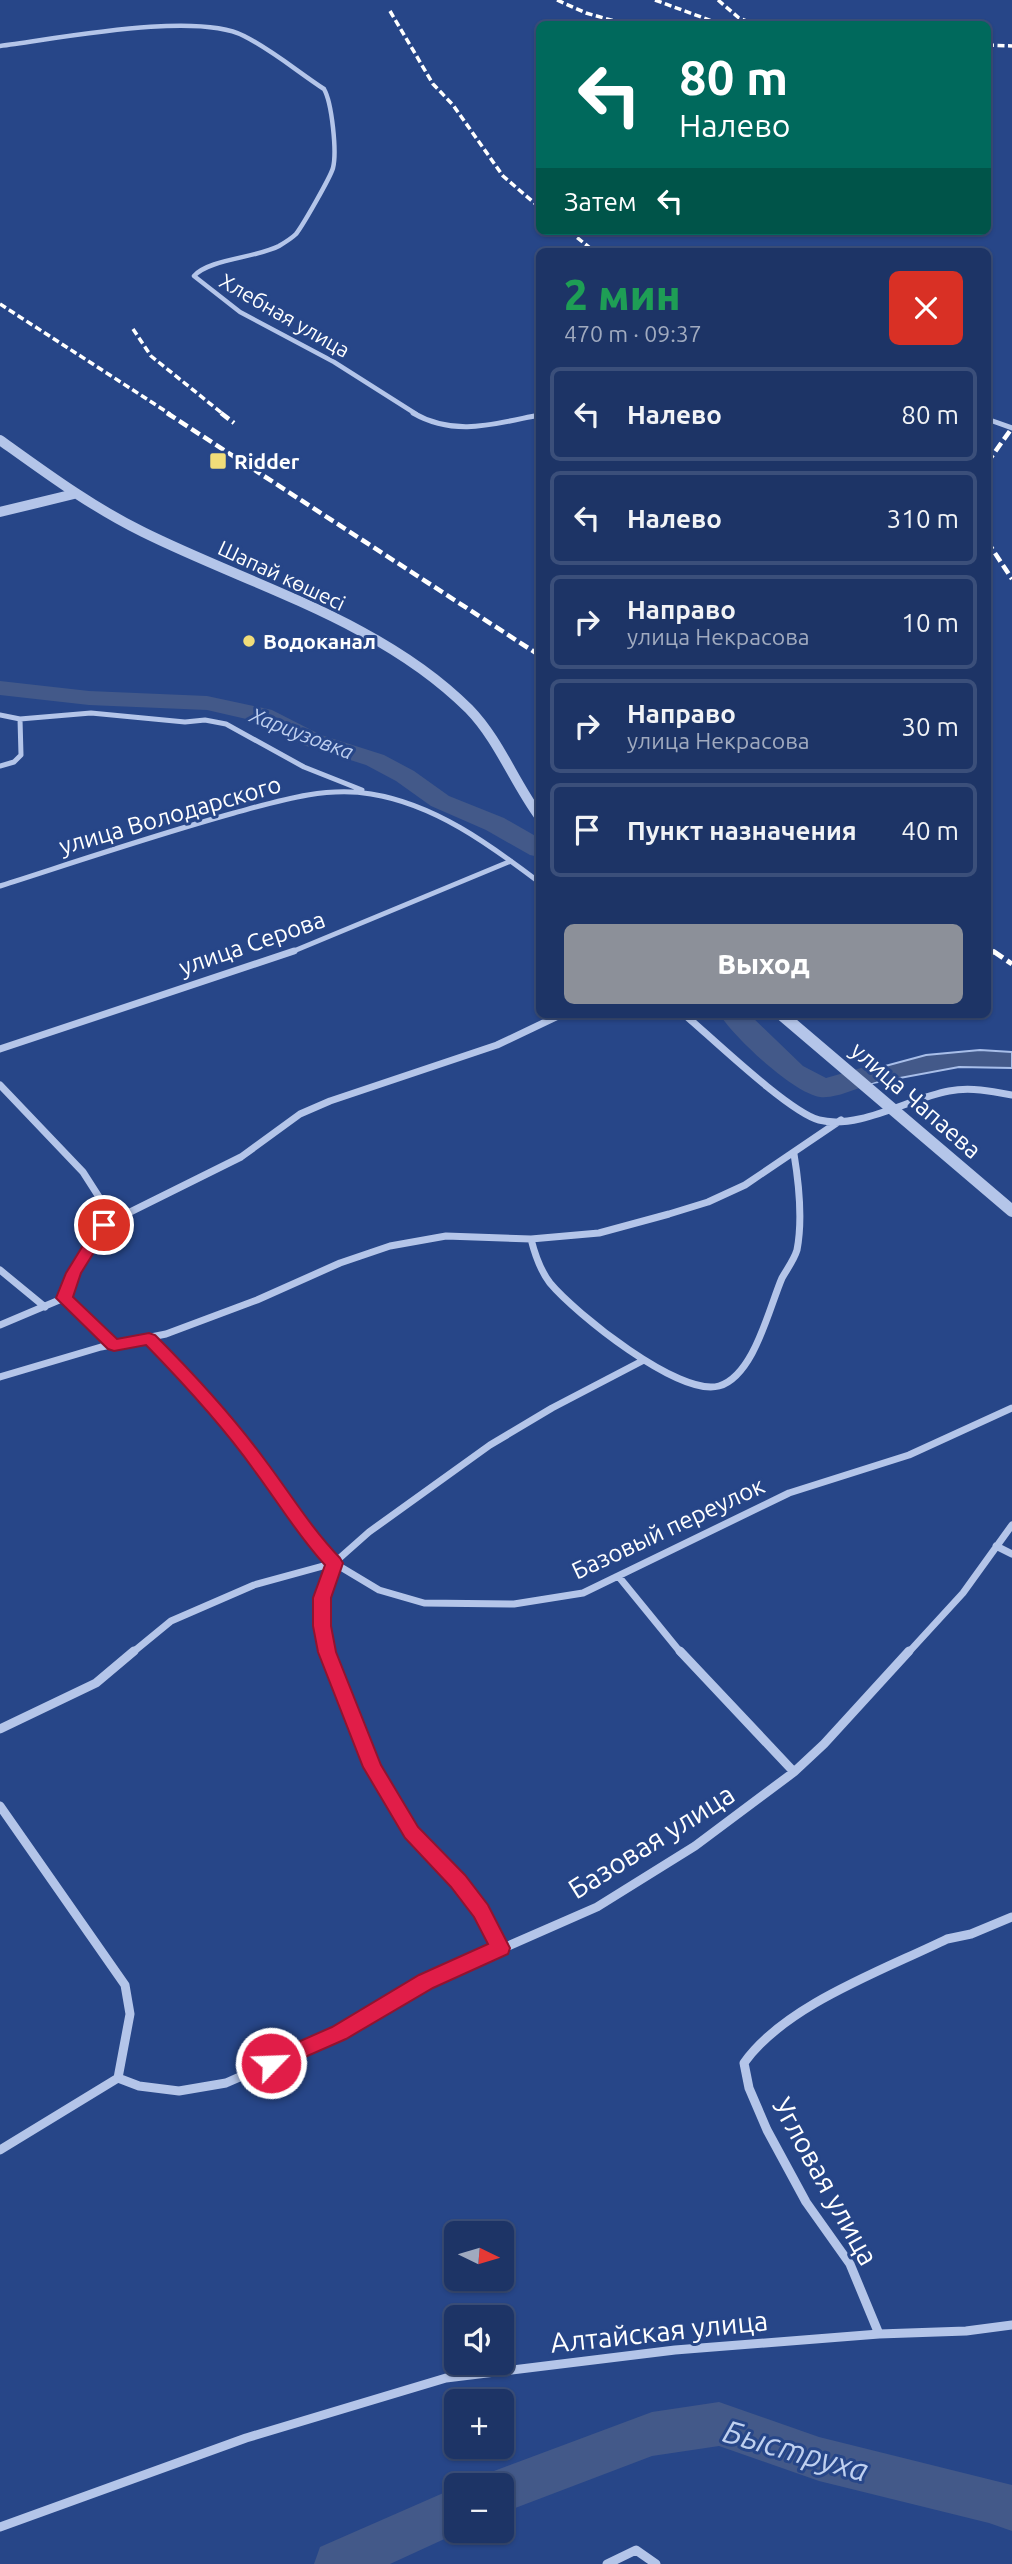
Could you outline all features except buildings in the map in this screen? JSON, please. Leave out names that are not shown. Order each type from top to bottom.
[{"type":"street","name":"Хлебная улица","points":[[0,46],[156,27],[212,27],[242,35],[316,82],[330,99],[334,133],[333,167],[296,234],[278,246],[200,269],[194,276],[203,285],[268,326],[402,405],[443,426],[463,428],[536,416]]},
{"type":"street","points":[[991,420],[1012,428]]},
{"type":"street","name":"Шапай көшесі","points":[[0,440],[74,494],[121,522],[309,604],[404,662],[458,699],[483,724],[498,746],[510,775],[536,812]]},
{"type":"street","points":[[0,512],[74,494]]},
{"type":"street","points":[[0,715],[20,719],[91,713],[185,722],[215,722],[251,736],[304,767],[369,793]]},
{"type":"street","points":[[0,766],[13,762],[21,755],[20,719]]},
{"type":"street","name":"улица Володарского","points":[[0,886],[183,826],[313,794],[369,793],[396,799],[457,827],[536,880]]},
{"type":"street","name":"улица Серова","points":[[0,1049],[300,949],[511,861]]},
{"type":"street","points":[[0,1325],[64,1298],[70,1280],[104,1225],[241,1157],[300,1114],[330,1101],[497,1045],[554,1018]]},
{"type":"street","points":[[689,1018],[810,1116],[820,1120],[841,1120],[894,1109],[964,1089],[1012,1095]]},
{"type":"street","name":"улица Чапаева","points":[[786,1018],[1012,1211]]},
{"type":"street","points":[[0,1085],[83,1172],[99,1197],[104,1225]]},
{"type":"street","points":[[0,1377],[114,1345],[149,1339],[257,1300],[340,1263],[390,1246],[446,1236],[531,1239],[599,1233],[708,1202],[745,1185],[841,1120]]},
{"type":"street","points":[[531,1239],[536,1260],[552,1285],[644,1360],[676,1379],[696,1386],[718,1387],[733,1379],[747,1362],[796,1252],[799,1179],[794,1154]]},
{"type":"street","points":[[0,1270],[45,1307]]},
{"type":"street","points":[[64,1298],[114,1345]]},
{"type":"street","name":"Базовый переулок","points":[[149,1339],[201,1392],[260,1465],[310,1538],[334,1563],[379,1590],[424,1603],[514,1604],[583,1593],[789,1493],[909,1455],[1012,1408]]},
{"type":"street","points":[[0,1729],[96,1683],[171,1621],[254,1585],[334,1563],[369,1532],[490,1445],[552,1408],[644,1360]]},
{"type":"street","name":"Базовая улица","points":[[118,2078],[139,2086],[179,2091],[226,2083],[339,2033],[426,1982],[597,1907],[695,1846],[794,1772],[834,1734],[963,1593],[1012,1525]]},
{"type":"street","points":[[996,1546],[1012,1554]]},
{"type":"street","points":[[334,1563],[322,1598],[322,1626],[327,1652],[373,1767],[412,1832],[458,1881],[481,1911],[500,1948]]},
{"type":"street","points":[[619,1577],[666,1637],[794,1772]]},
{"type":"street","points":[[0,1806],[125,1984],[130,2014],[118,2078],[0,2150]]},
{"type":"street","name":"Угловая улица","points":[[879,2334],[850,2264],[806,2202],[768,2130],[749,2088],[744,2063],[756,2046],[790,2018],[947,1939],[971,1934],[1012,1917]]},
{"type":"street","name":"Алтайская улица","points":[[0,2527],[246,2438],[446,2378],[675,2350],[879,2334],[966,2331],[1012,2325]]},
{"type":"street","points":[[607,2564],[636,2550],[656,2564]]},
{"type":"water","points":[[980,1050],[1012,1052],[1012,1068],[959,1067],[830,1091],[822,1083],[926,1055]]},
{"type":"waterway","name":"Хариузовка","points":[[0,688],[89,698],[207,703],[263,715],[312,740],[375,760],[405,776],[440,801],[495,824],[536,847]]},
{"type":"waterway","name":"Хариузовка","points":[[737,1018],[793,1072],[823,1088],[868,1075]]},
{"type":"waterway","name":"Быструха","points":[[514,2486],[652,2434],[719,2424],[819,2459],[1012,2508]]},
{"type":"waterway","name":"Быструха","points":[[337,2564],[444,2516]]},
{"type":"railway","points":[[557,0],[586,13],[614,21]]},
{"type":"railway","points":[[655,0],[712,21]]},
{"type":"railway","points":[[718,0],[746,21]]},
{"type":"railway","points":[[390,11],[433,84],[453,105],[503,176],[536,204]]},
{"type":"railway","points":[[991,45],[1012,46]]},
{"type":"railway","points":[[574,235],[590,248]]},
{"type":"railway","points":[[0,304],[170,414]]},
{"type":"railway","points":[[133,329],[151,356],[223,414]]},
{"type":"railway","points":[[167,413],[536,653]]},
{"type":"railway","points":[[221,413],[234,423]]},
{"type":"railway","points":[[991,457],[1012,428]]},
{"type":"railway","points":[[991,547],[1012,579]]},
{"type":"railway","points":[[991,950],[995,953]]},
{"type":"railway","points":[[993,951],[1012,964]]},
{"type":"place","name":"Ridder","points":[[218,461]]},
{"type":"place","name":"Водоканал","points":[[249,641]]},
{"type":"route","points":[[104,1225],[74,1273],[64,1298],[99,1328],[114,1345],[149,1339],[201,1392],[260,1465],[310,1538],[334,1563],[322,1598],[322,1626],[327,1652],[373,1767],[412,1832],[458,1881],[481,1911],[500,1948],[426,1982],[339,2033],[271,2063]]}]
